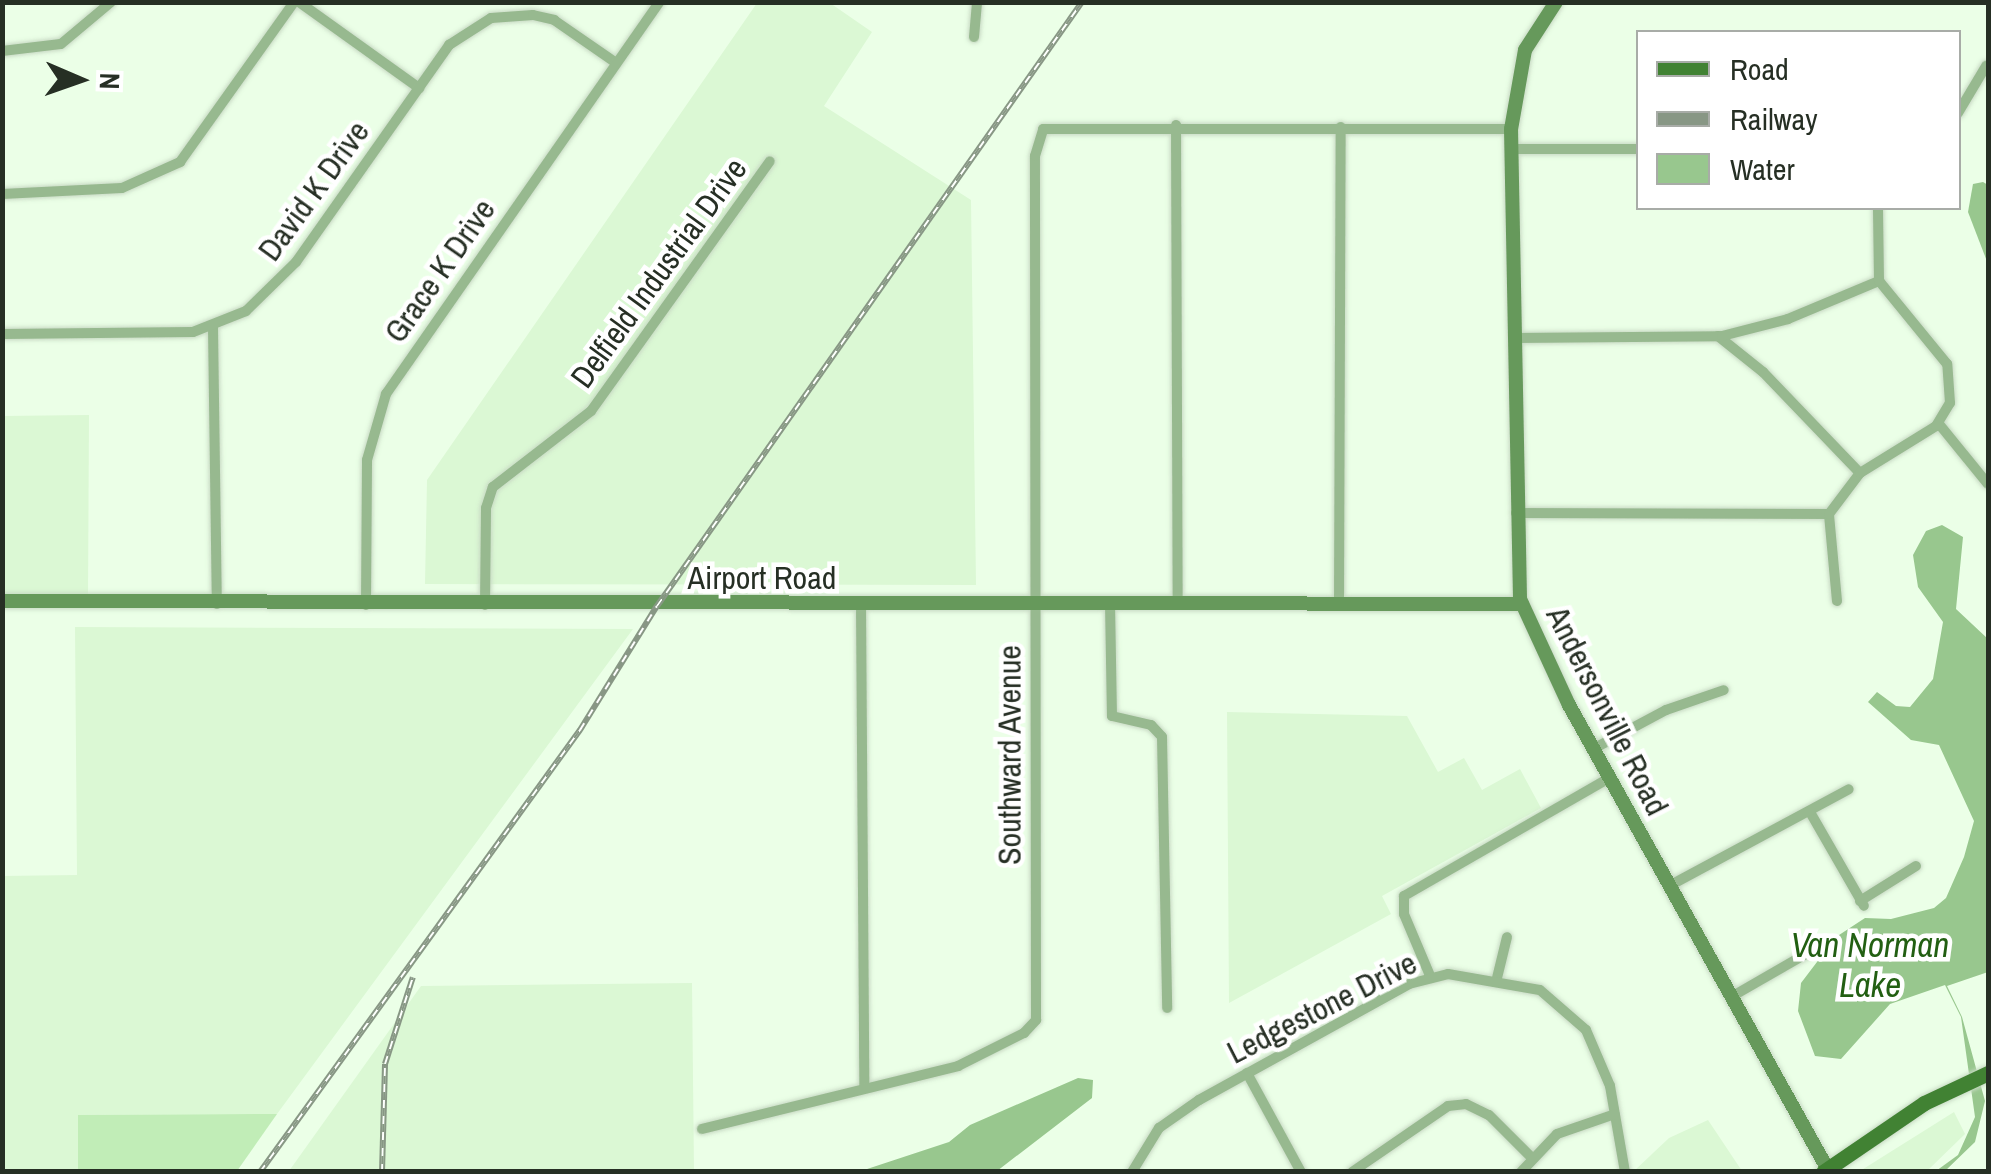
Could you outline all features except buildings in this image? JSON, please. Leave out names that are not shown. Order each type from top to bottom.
[{"type":"main road","points":[[1825,1170],[1976,1078]]},
{"type":"street","points":[[2,51],[62,44],[111,2]]},
{"type":"street","points":[[2,194],[122,188],[180,162],[296,2],[419,88]]},
{"type":"street","name":"Grace K Drive","points":[[366,606],[367,460],[386,394],[659,2]]},
{"type":"street","points":[[974,37],[978,2]]},
{"type":"street","name":"Andersonville Road","points":[[1556,2],[1525,50],[1511,129],[1516,513],[1522,604],[1609,778],[1825,1170]]},
{"type":"street","name":"David K Drive","points":[[213,328],[272,290],[419,88],[468,29],[514,14],[554,20],[616,62]]},
{"type":"street","points":[[1961,108],[1986,66]]},
{"type":"street","name":"Southward Avenue","points":[[702,1129],[958,1066],[1024,1033],[1036,1020],[1038,136],[1060,124],[1176,125]]},
{"type":"street","points":[[1178,603],[1176,125],[1511,129]]},
{"type":"street","points":[[1339,604],[1341,127]]},
{"type":"street","points":[[1512,149],[1636,149]]},
{"type":"street","name":"Delfield Industrial Drive","points":[[485,606],[486,508],[493,488],[607,392],[770,161]]},
{"type":"street","points":[[1837,601],[1829,514],[1860,474],[1938,424],[1950,402],[1947,364],[1879,282],[1878,210]]},
{"type":"street","points":[[1513,338],[1718,336],[1788,319],[1879,282]]},
{"type":"street","points":[[2,334],[213,328],[217,605]]},
{"type":"street","points":[[1718,336],[1763,372],[1860,474]]},
{"type":"street","points":[[1938,424],[1988,484]]},
{"type":"street","points":[[1516,513],[1829,514]]},
{"type":"street","name":"Airport Road","points":[[2,601],[366,606],[1522,604]]},
{"type":"street","points":[[1110,604],[1112,716],[1151,725],[1162,737],[1166,1008]]},
{"type":"street","points":[[860,605],[864,1088]]},
{"type":"street","points":[[1593,748],[1666,710],[1724,690]]},
{"type":"street","points":[[1431,978],[1404,914],[1404,896],[1609,778]]},
{"type":"street","points":[[1669,886],[1849,789]]},
{"type":"street","points":[[1810,812],[1862,904],[1916,866]]},
{"type":"street","points":[[1497,978],[1507,937]]},
{"type":"street","points":[[1731,997],[1812,951]]},
{"type":"street","name":"Ledgestone Drive","points":[[1132,1172],[1159,1128],[1246,1072],[1431,978],[1497,978],[1540,990],[1586,1030],[1615,1114],[1625,1172]]},
{"type":"street","points":[[1246,1072],[1301,1172]]},
{"type":"street","points":[[1352,1172],[1448,1106],[1466,1104],[1489,1115],[1532,1158]]},
{"type":"street","points":[[1521,1172],[1556,1134],[1615,1114]]},
{"type":"shaded area","points":[[757,3],[830,3],[872,32],[824,106],[971,200],[976,585],[425,584],[427,480]]},
{"type":"shaded area","points":[[89,415],[88,595],[3,594],[3,416]]},
{"type":"shaded area","points":[[75,627],[633,629],[277,1114],[78,1115],[78,1171],[3,1171],[2,876],[77,875]]},
{"type":"shaded area","points":[[1227,712],[1407,716],[1438,772],[1464,758],[1482,790],[1520,769],[1541,808],[1382,896],[1391,914],[1229,1003]]},
{"type":"shaded area","points":[[692,983],[694,1171],[289,1171],[421,986]]},
{"type":"shaded area","points":[[1954,1112],[1965,1134],[1927,1171],[1860,1171]]},
{"type":"shaded area","points":[[277,1114],[237,1171],[78,1171],[78,1115]]},
{"type":"shaded area","points":[[1708,1120],[1742,1171],[1634,1171],[1669,1138]]},
{"type":"water","points":[[1973,184],[1988,185],[1988,264],[1968,212]]},
{"type":"water","name":"Van Norman Lake","points":[[1942,525],[1963,537],[1956,609],[1988,639],[1988,972],[1947,986],[1962,1017],[1985,1101],[1975,1142],[1945,1171],[1936,1171],[1958,1155],[1975,1117],[1961,1017],[1945,985],[1890,1004],[1841,1059],[1815,1056],[1798,1011],[1801,983],[1836,937],[1865,918],[1891,919],[1934,908],[1946,898],[1964,857],[1974,821],[1939,745],[1911,740],[1868,702],[1877,692],[1896,706],[1910,707],[1933,679],[1943,622],[1918,587],[1913,555],[1926,531]]},
{"type":"water","points":[[1078,1078],[1093,1080],[1092,1098],[997,1171],[861,1171],[949,1142],[970,1125]]},
{"type":"railway","points":[[260,1172],[580,730],[657,606],[1082,2]]},
{"type":"railway","points":[[382,1172],[385,1064],[413,977]]}]
